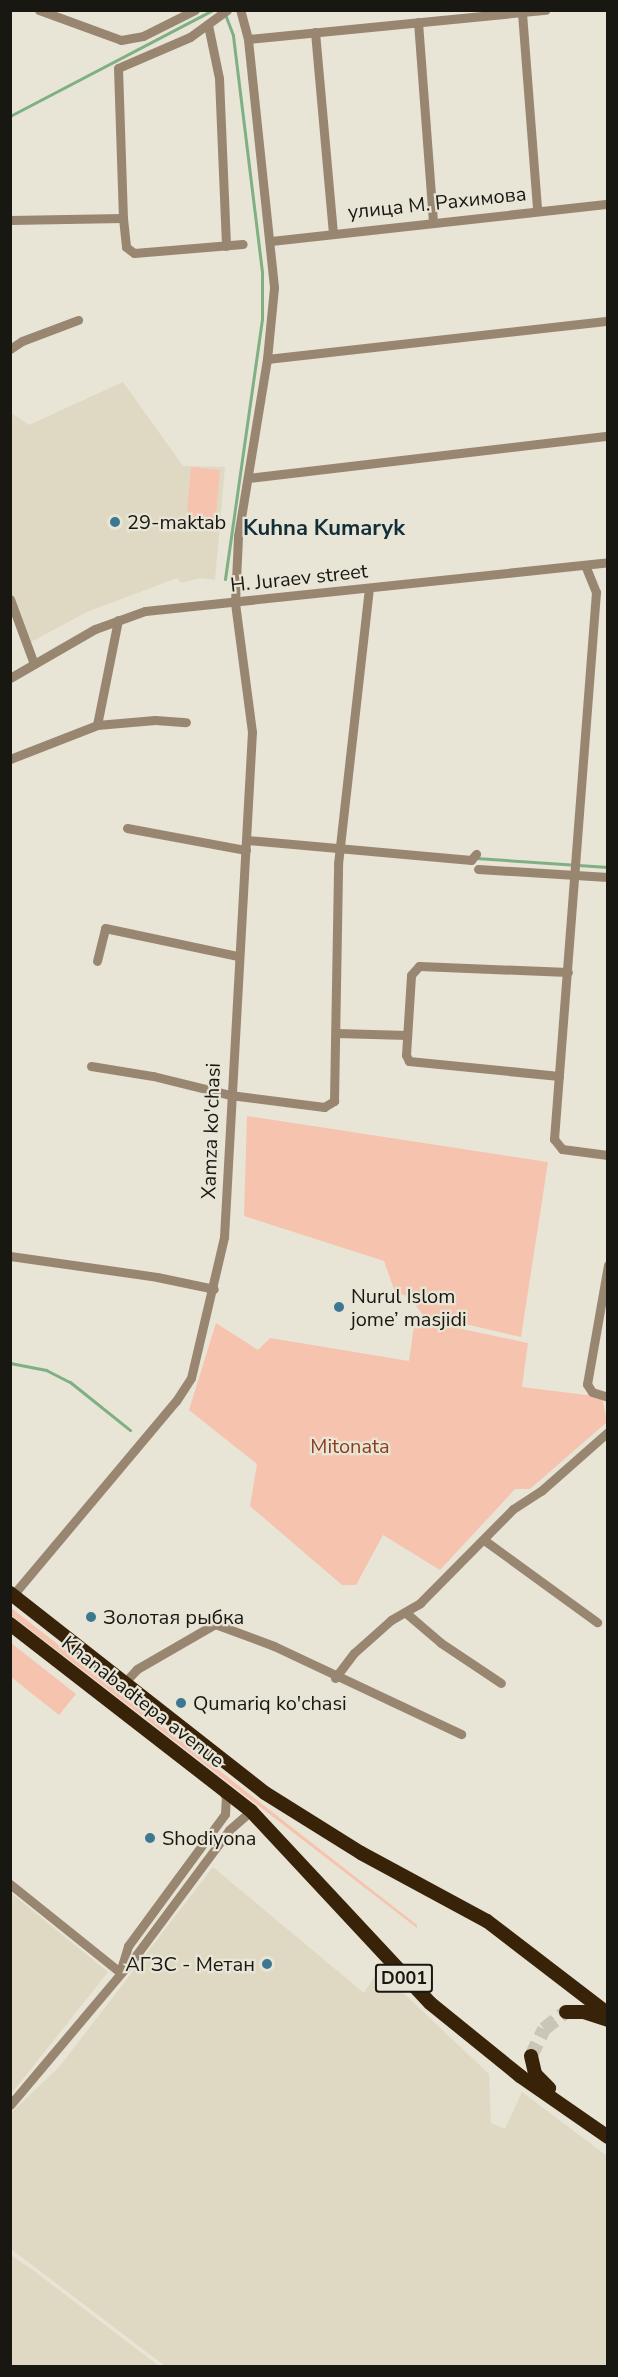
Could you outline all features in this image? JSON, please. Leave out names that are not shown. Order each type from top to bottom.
[{"type":"highway","name":"Khanabadtepa avenue","points":[[12,1594],[265,1793],[361,1853],[487,1921],[608,2014]]},
{"type":"highway","name":"Khanabadtepa avenue","points":[[10,1624],[251,1811]]},
{"type":"highway","name":"D001","points":[[251,1811],[430,2003],[520,2076],[608,2137]]},
{"type":"highway","points":[[566,2012],[585,2012],[608,2020]]},
{"type":"highway","points":[[531,2056],[539,2078],[581,2117]]},
{"type":"street","points":[[39,10],[53,13],[121,40],[143,36],[195,10]]},
{"type":"street","name":"Xamza ko'chasi","points":[[12,1594],[176,1401],[191,1378],[214,1289],[227,1201],[230,1095],[247,845],[252,732],[235,603],[238,536],[267,359],[274,286],[271,241],[263,202],[248,39],[240,10]]},
{"type":"street","points":[[248,39],[546,10]]},
{"type":"street","points":[[522,13],[537,209]]},
{"type":"street","points":[[224,14],[208,25],[118,68],[123,218],[126,248],[134,253],[243,244]]},
{"type":"street","points":[[418,22],[433,221]]},
{"type":"street","points":[[208,25],[219,78],[226,246]]},
{"type":"street","points":[[315,32],[333,233]]},
{"type":"street","name":"улица М. Рахимова","points":[[271,241],[537,209],[608,204]]},
{"type":"street","points":[[10,220],[123,218]]},
{"type":"street","points":[[10,349],[22,340],[78,320]]},
{"type":"street","points":[[267,359],[608,321]]},
{"type":"street","points":[[248,478],[608,436]]},
{"type":"street","name":"H. Juraev street","points":[[10,678],[118,620],[145,611],[608,562]]},
{"type":"street","points":[[585,565],[596,592],[559,1076],[556,1146],[608,1155]]},
{"type":"street","points":[[91,1066],[153,1076],[230,1095],[329,1106],[334,1101],[338,864],[342,848],[352,721],[360,687],[369,589]]},
{"type":"street","points":[[10,599],[34,664]]},
{"type":"street","points":[[98,725],[118,620]]},
{"type":"street","points":[[10,759],[98,725],[155,720],[186,722]]},
{"type":"street","points":[[127,828],[247,845],[342,848],[471,861],[476,854]]},
{"type":"street","points":[[478,869],[608,877]]},
{"type":"street","points":[[97,961],[105,928],[238,956]]},
{"type":"street","points":[[559,1076],[414,1063],[406,1055],[411,975],[418,966],[568,972]]},
{"type":"street","points":[[336,1033],[407,1035]]},
{"type":"street","points":[[10,1256],[214,1289]]},
{"type":"street","points":[[608,1265],[587,1384],[592,1392],[608,1396]]},
{"type":"street","points":[[336,1678],[354,1653],[391,1620],[406,1613],[484,1540],[513,1509],[542,1491],[608,1432]]},
{"type":"street","points":[[484,1540],[597,1622]]},
{"type":"street","points":[[406,1613],[441,1643],[501,1683]]},
{"type":"street","points":[[124,1683],[137,1670],[215,1624],[274,1646],[336,1678],[461,1734]]},
{"type":"street","points":[[120,1972],[128,1947],[225,1815],[226,1797],[220,1786]]},
{"type":"street","points":[[10,2105],[120,1972],[229,1830],[251,1811]]},
{"type":"street","points":[[10,1884],[120,1972]]},
{"type":"shaded area","name":"29-maktab","points":[[123,382],[183,466],[225,467],[215,580],[200,578],[181,583],[177,578],[87,612],[29,643],[11,595],[11,413],[29,425]]},
{"type":"shaded area","points":[[213,1867],[364,1993],[379,1970],[489,2074],[491,2123],[505,2129],[522,2092],[607,2156],[607,2366],[165,2366],[11,2249],[11,2113],[60,2066]]},
{"type":"shaded area","points":[[11,1893],[108,1972],[11,2094]]},
{"type":"shaded area","points":[[11,2255],[34,2271],[159,2366],[11,2366]]},
{"type":"green space","points":[[191,467],[220,470],[215,528],[186,525]]},
{"type":"green space","points":[[247,1116],[548,1162],[521,1337],[422,1314],[410,1297],[395,1292],[384,1261],[244,1216]]},
{"type":"green space","name":"Mitonata","points":[[415,1319],[528,1343],[522,1387],[602,1397],[607,1422],[530,1489],[515,1489],[440,1570],[383,1535],[356,1585],[342,1585],[250,1506],[257,1464],[189,1410],[216,1323],[258,1350],[270,1338],[409,1361]]},
{"type":"green space","points":[[10,1607],[417,1925],[417,1928],[11,1615]]},
{"type":"green space","points":[[11,1643],[76,1694],[59,1715],[11,1677]]},
{"type":"waterway","points":[[10,116],[213,10]]},
{"type":"waterway","points":[[225,14],[233,35],[262,272],[262,319],[225,579]]},
{"type":"waterway","points":[[476,858],[608,867]]},
{"type":"waterway","points":[[10,1363],[46,1370],[70,1382],[130,1430]]},
{"type":"tunnel","points":[[531,2056],[544,2029],[566,2012]]},
{"type":"place","name":"29-maktab","points":[[115,522]]},
{"type":"place","name":"Nurul Islom jome’ masjidi","points":[[339,1307]]},
{"type":"place","name":"Золотая рыбка","points":[[91,1617]]},
{"type":"place","name":"Qumariq ko'chasi","points":[[181,1703]]},
{"type":"place","name":"Shodiyona","points":[[150,1838]]},
{"type":"place","name":"АГЗС - Метан","points":[[267,1964]]},
{"type":"district","name":"Kuhna Kumaryk","points":[[324,529]]}]
